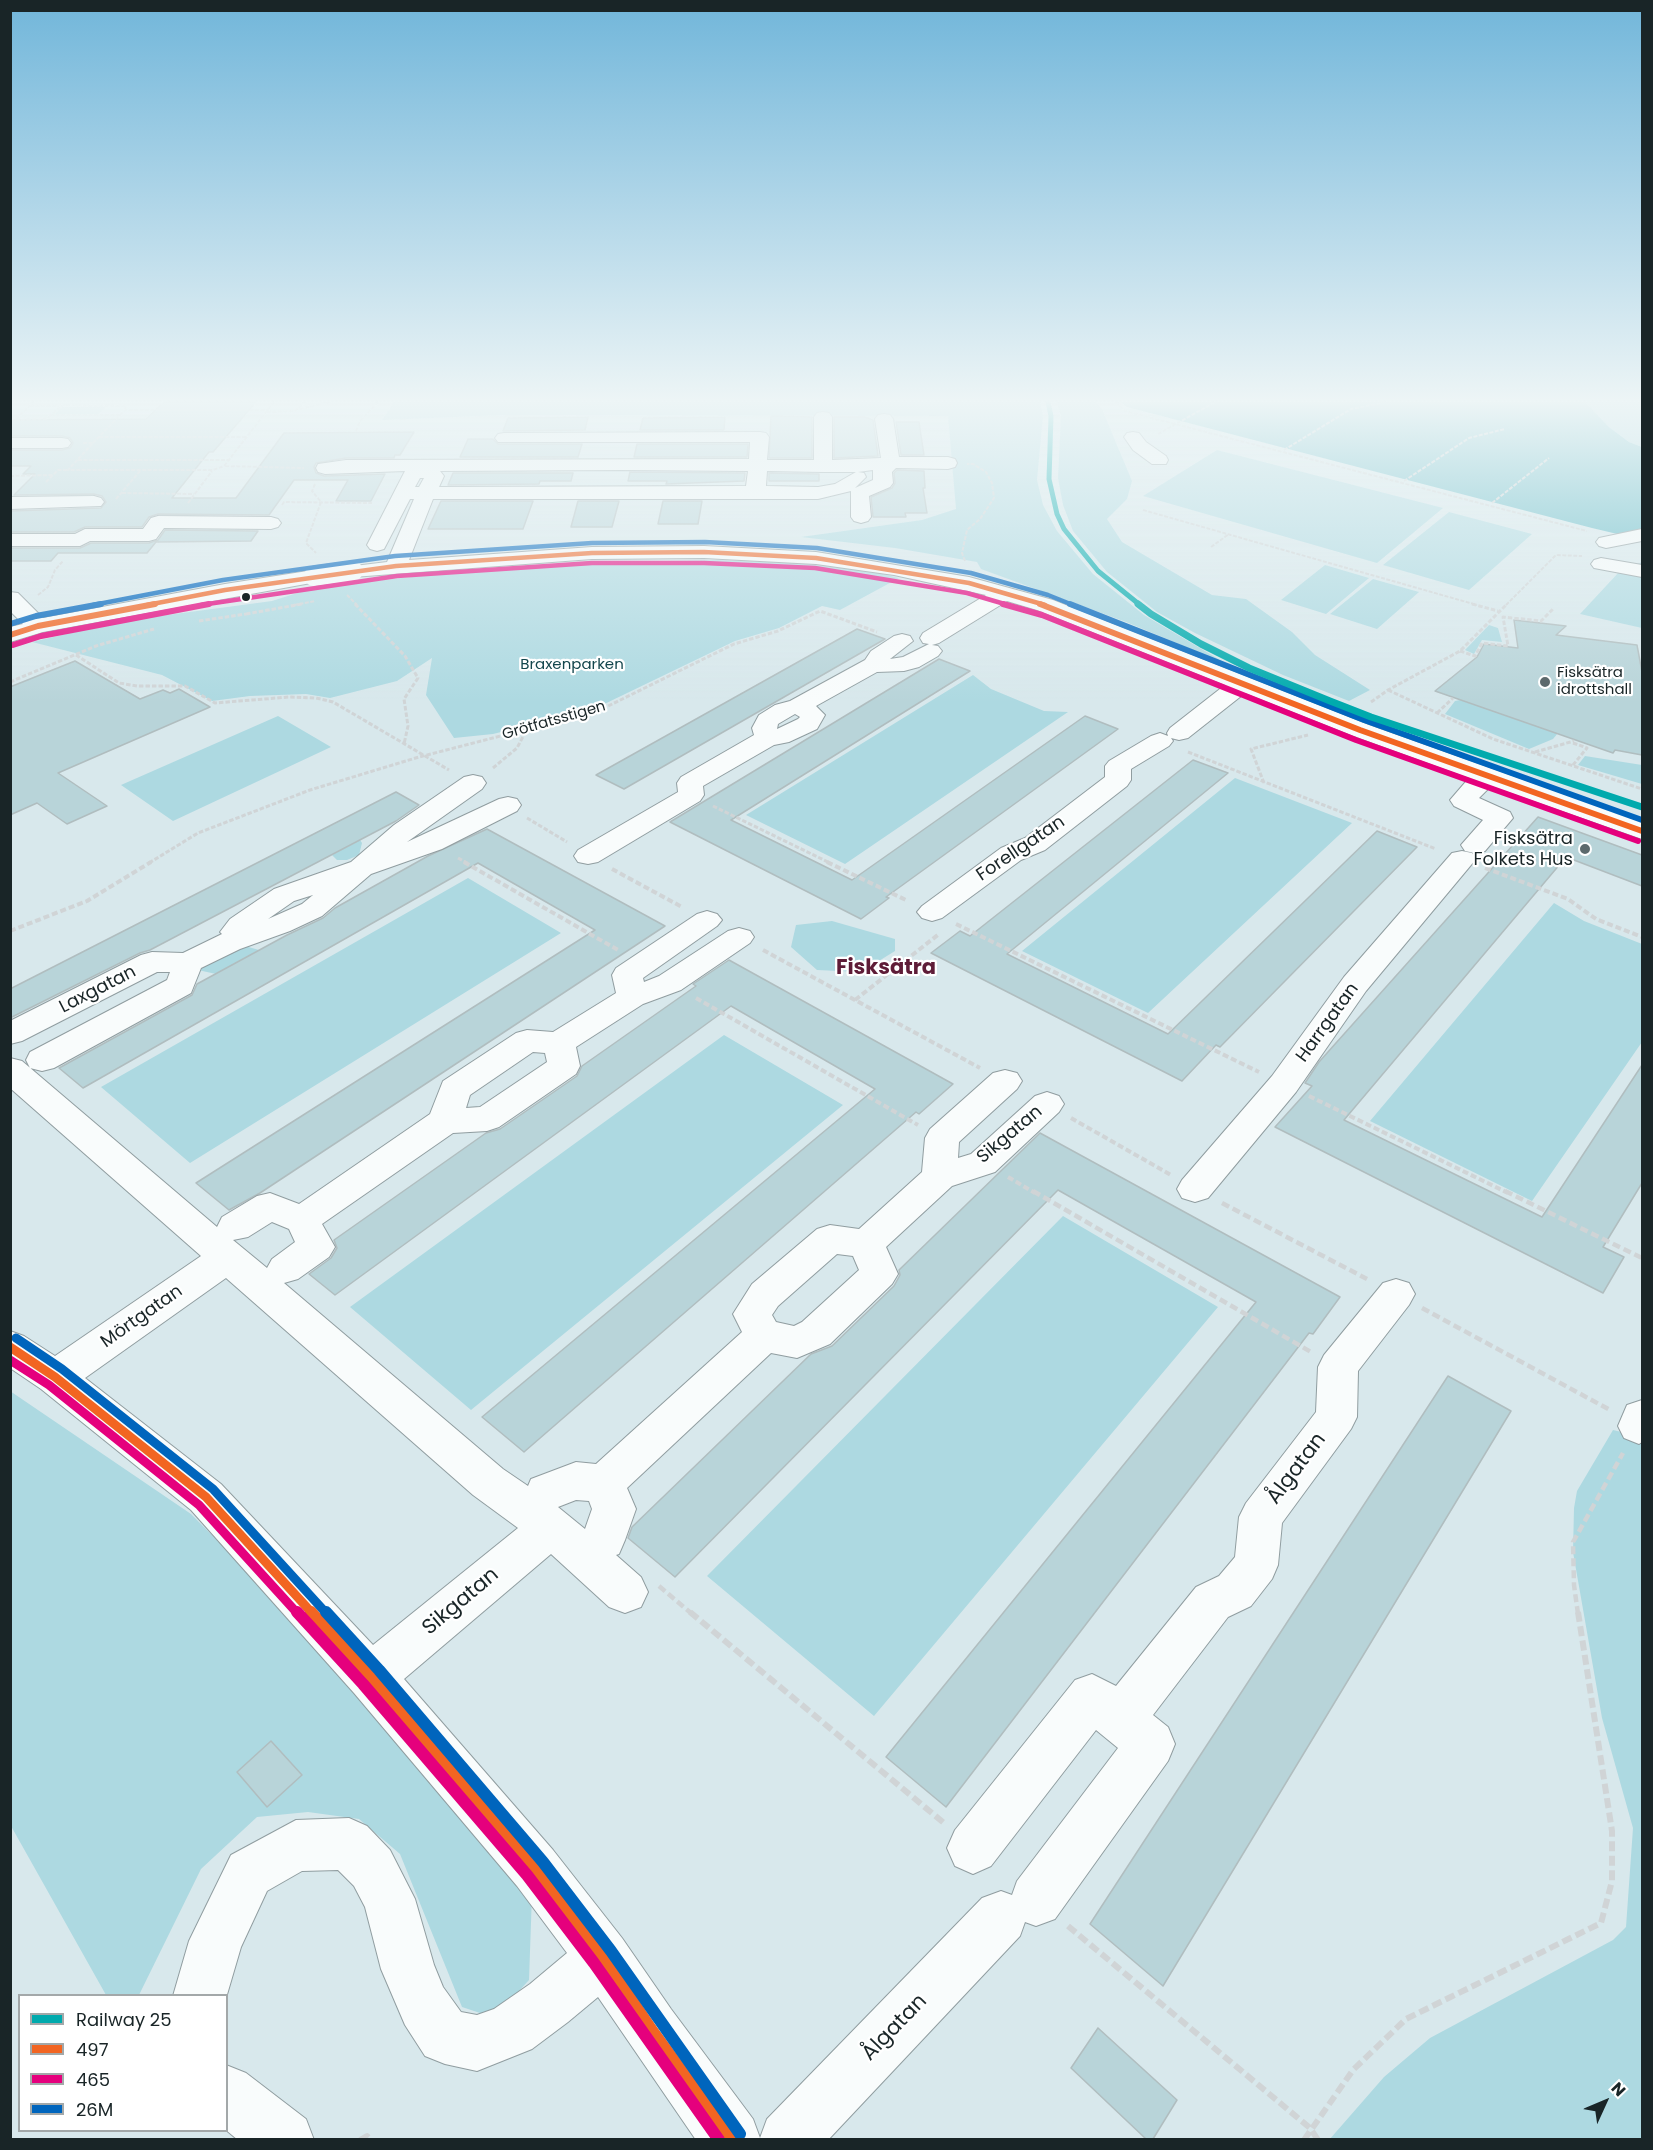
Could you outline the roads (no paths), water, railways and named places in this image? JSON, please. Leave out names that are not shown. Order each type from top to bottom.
[{"type":"street","points":[[377,545],[398,502]]},
{"type":"street","points":[[396,566],[422,502]]},
{"type":"street","points":[[860,502],[861,517]]},
{"type":"street","points":[[10,503],[103,503]]},
{"type":"street","points":[[10,540],[80,540],[85,535],[149,535],[158,522],[271,523]]},
{"type":"street","points":[[1598,537],[1642,535]]},
{"type":"street","points":[[10,635],[38,626],[225,590],[316,566],[353,571],[592,553],[704,552],[816,558],[957,572],[1004,593],[1045,605],[1241,684],[1642,831]]},
{"type":"street","points":[[1601,564],[1642,571]]},
{"type":"street","points":[[873,665],[896,666],[911,662],[931,644],[1004,593]]},
{"type":"street","points":[[15,602],[38,626]]},
{"type":"street","points":[[588,856],[691,795],[690,783],[768,738],[780,737],[808,724],[813,715],[799,706],[873,665],[879,656],[902,641]]},
{"type":"street","name":"Forellgatan","points":[[943,917],[1011,854],[1035,844],[1118,780],[1118,766],[1170,737],[1241,684]]},
{"type":"street","name":"Harrgatan","points":[[1195,1189],[1284,1084],[1355,984],[1500,818],[1463,800],[1486,775]]},
{"type":"street","name":"Laxgatan","points":[[11,1034],[152,962],[188,963],[229,942],[288,922],[312,910],[404,831],[473,783]]},
{"type":"street","name":"Laxgatan","points":[[362,868],[432,843],[508,805]]},
{"type":"street","points":[[632,997],[627,975],[707,920]]},
{"type":"street","points":[[285,1269],[316,1246],[303,1220],[444,1121],[455,1089],[527,1041],[559,1043],[632,997],[670,983],[739,937]]},
{"type":"street","name":"Laxgatan","points":[[26,1064],[180,986],[188,963]]},
{"type":"street","points":[[26,1064],[232,1241],[488,1482],[549,1509],[641,1588]]},
{"type":"street","points":[[939,1177],[942,1138],[1005,1081]]},
{"type":"street","name":"Sikgatan","points":[[866,1244],[939,1177],[983,1163],[1047,1104]]},
{"type":"street","name":"Mörtgatan","points":[[55,1377],[232,1241],[270,1206],[303,1220]]},
{"type":"street","points":[[830,1239],[866,1244],[879,1274],[816,1333],[797,1342],[764,1336],[752,1314],[765,1295],[830,1239]]},
{"type":"street","name":"Ålgatan","points":[[1120,1719],[1212,1602],[1234,1591],[1256,1565],[1261,1517],[1336,1417],[1338,1367],[1396,1294]]},
{"type":"street","points":[[603,1540],[614,1509],[604,1483],[764,1336]]},
{"type":"street","points":[[10,1347],[55,1377],[206,1497],[371,1677],[535,1868],[603,1957],[651,2029],[732,2139]]},
{"type":"street","name":"Sikgatan","points":[[371,1677],[576,1481],[604,1483]]},
{"type":"street","name":"Ålgatan","points":[[788,2139],[1019,1909],[1152,1744],[1092,1697],[973,1848]]},
{"type":"street","points":[[200,1994],[216,1941],[249,1873],[296,1846],[349,1844],[372,1868],[389,1899],[408,1969],[424,2006],[445,2036],[477,2043],[512,2029],[549,2003],[603,1957]]},
{"type":"street","points":[[228,2095],[285,2139]]},
{"type":"water","points":[[1493,502],[1642,502],[1642,531],[1630,537]]},
{"type":"rail line","name":"25","points":[[1054,502],[1064,529],[1098,571],[1151,614],[1201,644],[1249,668],[1371,717],[1642,807]]},
{"type":"place","name":"Fisksätra idrottshall","points":[[1545,682]]},
{"type":"place","name":"Fisksätra Folkets Hus","points":[[1585,849]]},
{"type":"district","name":"Fisksätra","points":[[886,969]]},
{"type":"park label","name":"Braxenparken","points":[[572,665]]}]
